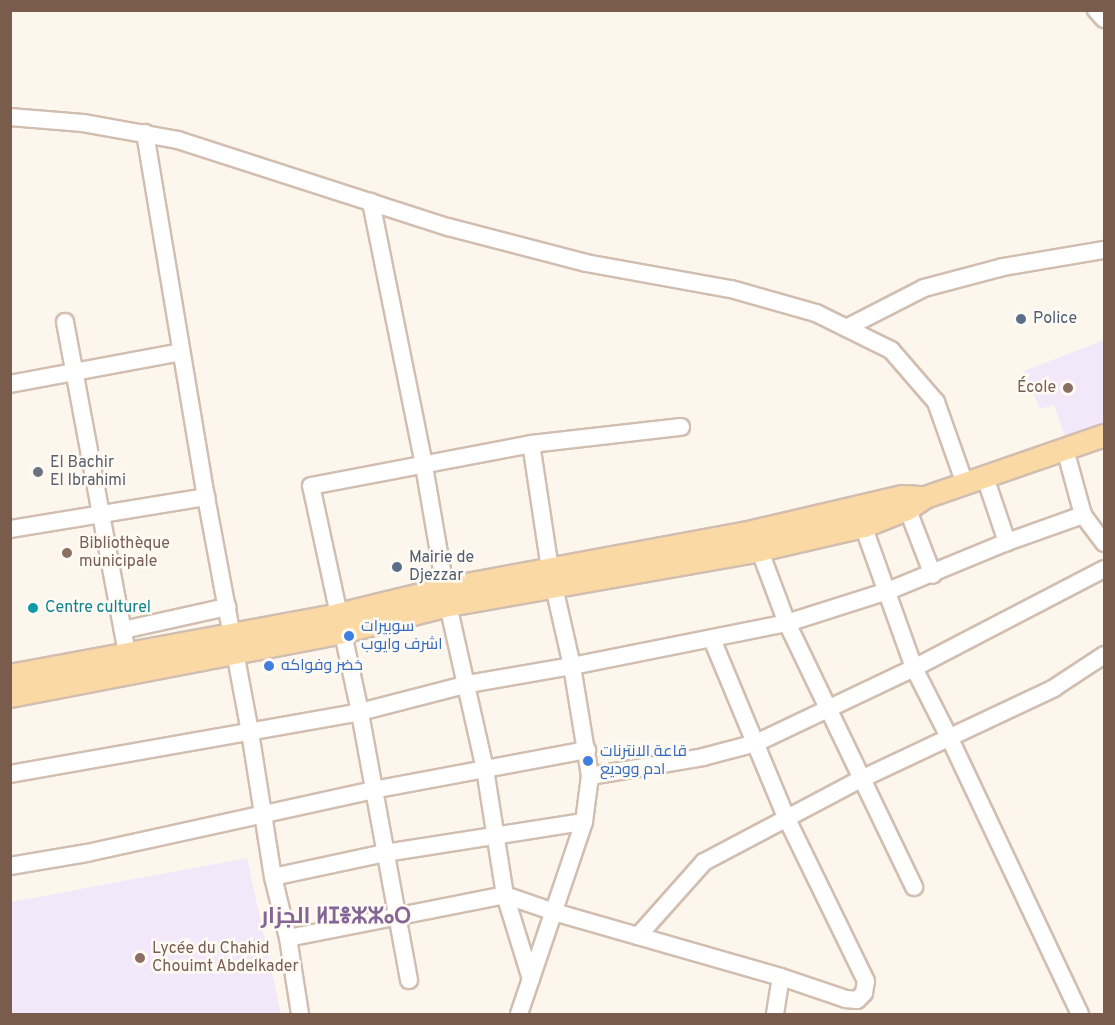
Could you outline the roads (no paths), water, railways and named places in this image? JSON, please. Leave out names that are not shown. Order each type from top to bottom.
[{"type":"main road","points":[[10,696],[234,643],[340,623],[446,597],[756,540],[860,517],[965,484],[1104,435]]},
{"type":"main road","points":[[10,675],[127,653],[234,643]]},
{"type":"street","points":[[1095,10],[1104,19]]},
{"type":"street","points":[[10,117],[83,123],[178,140],[448,227],[586,262],[731,289],[816,313],[891,350],[936,402],[965,484]]},
{"type":"street","points":[[145,133],[206,497],[250,732],[273,877],[288,938],[300,1014]]},
{"type":"street","points":[[371,202],[423,466],[446,597],[468,684],[485,769],[504,895],[531,979]]},
{"type":"street","points":[[846,328],[924,288],[1003,267],[1104,250]]},
{"type":"street","points":[[65,322],[127,653]]},
{"type":"street","points":[[10,384],[181,352]]},
{"type":"street","points":[[409,980],[360,712],[311,486],[531,444],[681,427]]},
{"type":"street","points":[[519,1014],[584,822],[590,776],[572,666],[552,577],[531,444]]},
{"type":"street","points":[[1065,449],[1083,515],[1104,543]]},
{"type":"street","points":[[985,477],[1007,542]]},
{"type":"street","points":[[10,529],[206,497]]},
{"type":"street","points":[[911,501],[933,575]]},
{"type":"street","points":[[10,774],[360,712],[468,684],[712,639],[788,622],[933,575],[1007,542],[1083,515]]},
{"type":"street","points":[[860,517],[914,668],[1080,1014]]},
{"type":"street","points":[[756,540],[788,622],[914,887]]},
{"type":"street","points":[[590,776],[704,757],[756,742],[914,668],[1104,569]]},
{"type":"street","points":[[123,630],[227,607]]},
{"type":"street","points":[[288,938],[504,895],[554,912],[781,977],[846,999],[857,1000],[864,993],[866,981],[786,817],[712,639]]},
{"type":"street","points":[[638,936],[704,862],[861,779],[1054,688],[1104,655]]},
{"type":"street","points":[[10,866],[87,853],[373,790],[587,750]]},
{"type":"street","points":[[273,877],[385,853],[495,838],[584,822]]},
{"type":"street","points":[[775,1014],[781,977]]},
{"type":"place","name":"Police","points":[[1021,319]]},
{"type":"place","name":"École","points":[[1068,388]]},
{"type":"place","name":"El Bachir El Ibrahimi","points":[[38,472]]},
{"type":"place","name":"Bibliothèque municipale","points":[[67,553]]},
{"type":"place","name":"Mairie de Djezzar","points":[[397,567]]},
{"type":"place","name":"Centre culturel","points":[[33,608]]},
{"type":"place","name":"سوبيرات اشرف وايوب","points":[[349,636]]},
{"type":"place","name":"خضر وفواكه","points":[[269,666]]},
{"type":"place","name":"قاعة الانترنات ادم ووديع","points":[[588,761]]},
{"type":"place","name":"Lycée du Chahid Chouimt Abdelkader","points":[[140,958]]},
{"type":"district","name":"الجزار ⵍⵊⴻⵣⵣⴰⵔ","points":[[336,918]]}]
